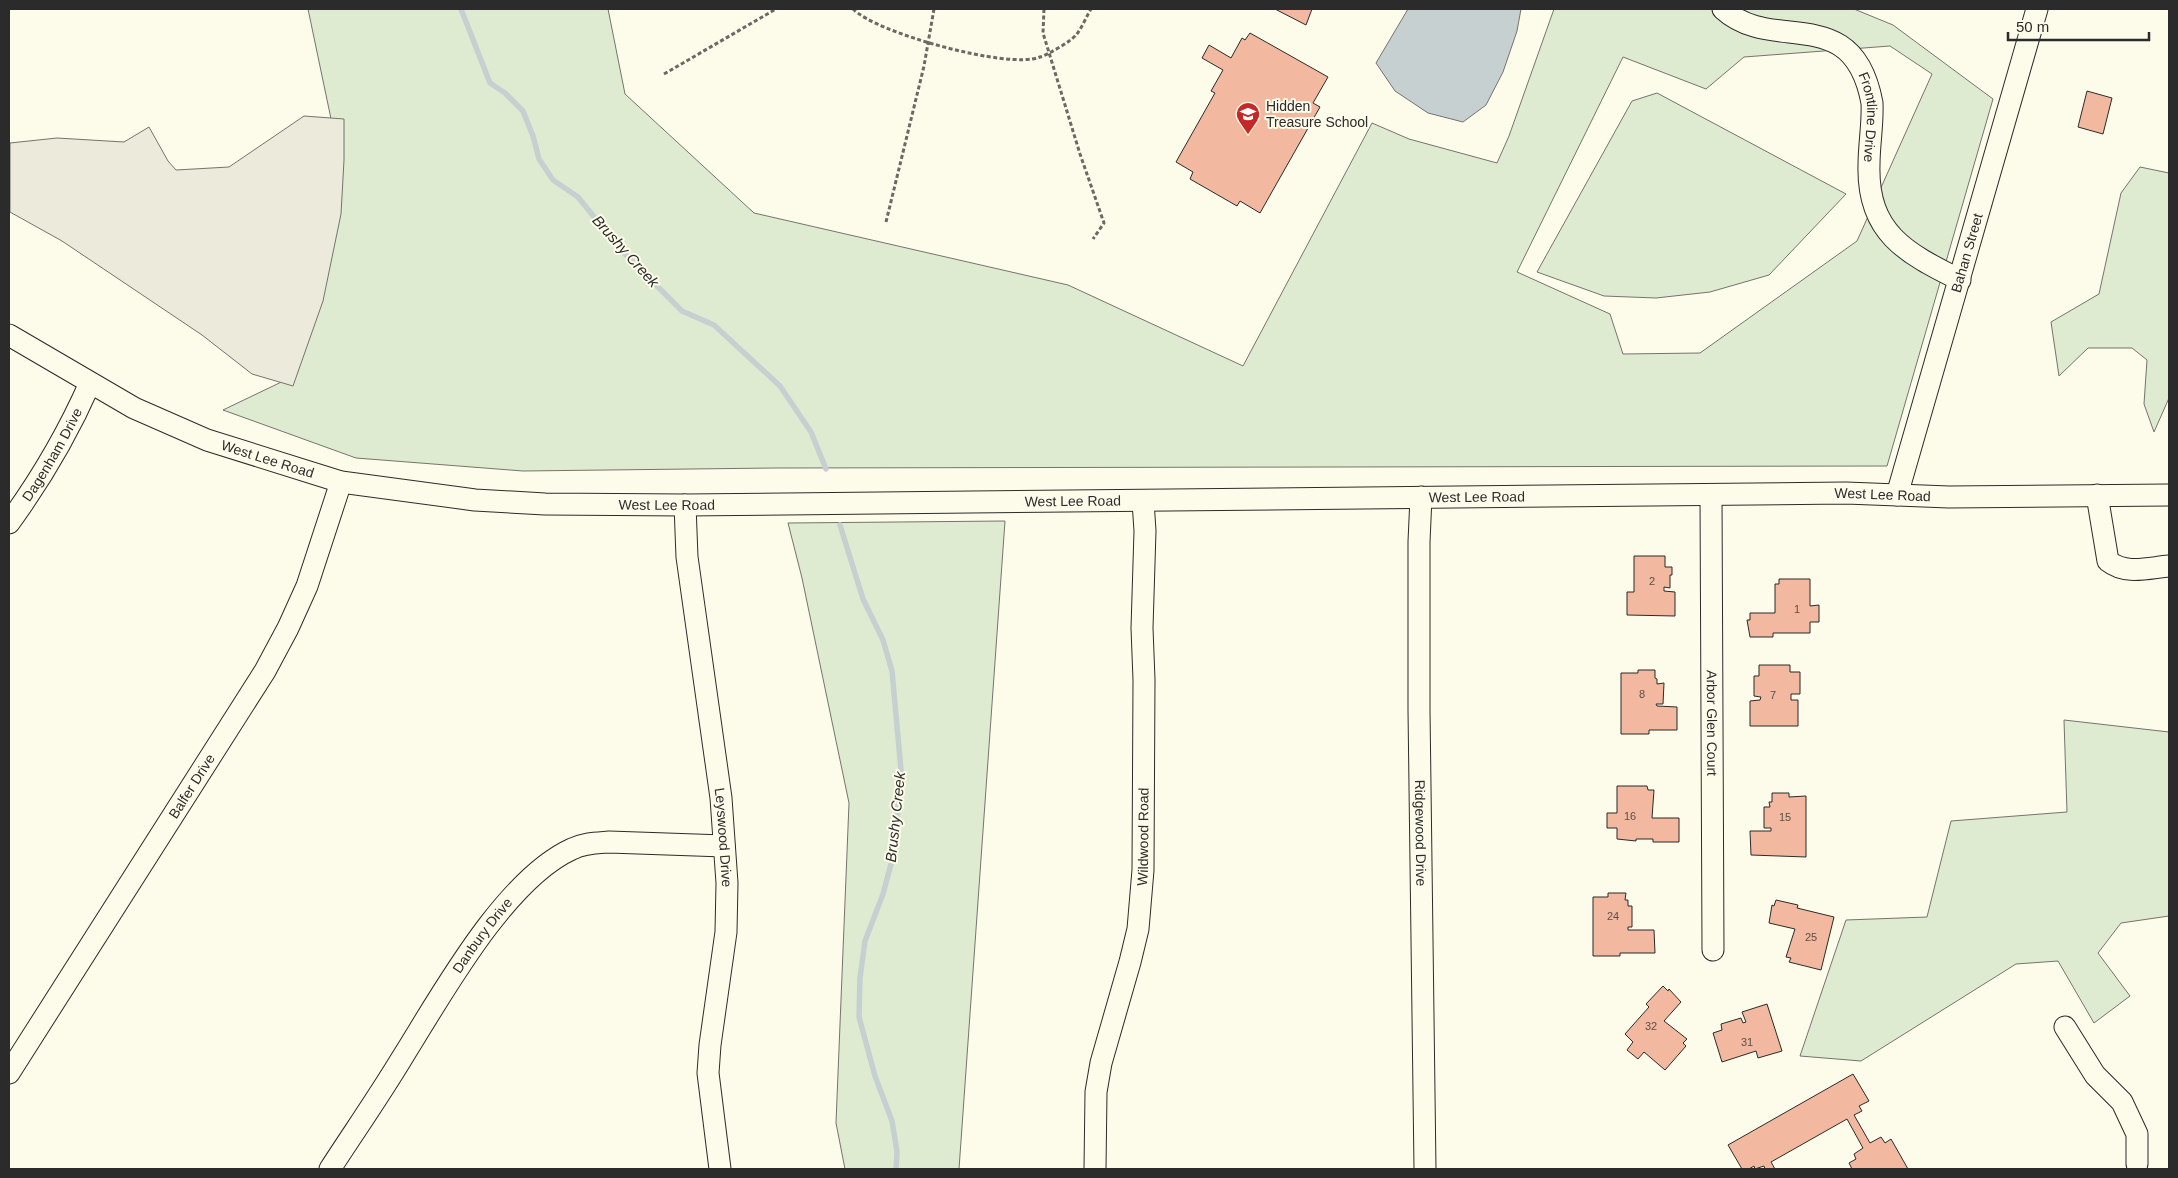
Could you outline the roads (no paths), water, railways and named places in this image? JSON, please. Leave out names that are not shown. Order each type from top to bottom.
[{"type":"street","name":"Frontline Drive","points":[[1722,9],[1737,19],[1750,24],[1812,33],[1827,38],[1836,42],[1851,55],[1861,68],[1870,90],[1872,103],[1869,188],[1876,214],[1888,232],[1905,250],[1960,280]]},
{"type":"street","name":"Bahan Street","points":[[1897,495],[2037,9]]},
{"type":"street","name":"West Lee Road","points":[[9,335],[134,408],[207,440],[341,482],[475,500],[545,504],[685,505],[1846,493],[1949,497],[2169,495]]},
{"type":"street","name":"Dagenham Drive","points":[[9,523],[30,494],[72,423],[90,383]]},
{"type":"street","name":"Balfer Drive","points":[[9,1073],[265,671],[288,628],[307,586],[341,482]]},
{"type":"street","name":"Arbor Glen Court","points":[[1711,494],[1714,950]]},
{"type":"street","points":[[2097,495],[2108,561],[2117,568],[2130,570],[2169,566]]},
{"type":"street","name":"Ridgewood Drive","points":[[1421,497],[1419,542],[1419,710],[1425,1169]]},
{"type":"street","name":"Wildwood Road","points":[[1095,1169],[1096,1092],[1101,1063],[1138,929],[1143,870],[1144,680],[1142,628],[1145,531],[1143,500]]},
{"type":"street","name":"Leyswood Drive","points":[[685,505],[687,557],[721,798],[727,883],[726,932],[710,1045],[708,1073],[720,1169]]},
{"type":"street","name":"Danbury Drive","points":[[330,1169],[447,986],[491,923],[534,876],[571,849],[590,843],[724,846]]},
{"type":"street","points":[[2065,1026],[2095,1076],[2122,1102],[2137,1134],[2135,1168]]},
{"type":"waterway","name":"Brushy Creek","points":[[461,9],[490,83],[505,93],[523,111],[533,136],[539,159],[553,180],[578,197],[620,249],[682,311],[714,325],[780,386],[811,432],[826,469]]},
{"type":"waterway","name":"Brushy Creek","points":[[840,525],[863,599],[883,640],[892,671],[901,770],[894,853],[883,894],[865,941],[860,978],[859,1017],[875,1076],[892,1121],[897,1152],[896,1169]]},
{"type":"place","name":"Hidden Treasure School","points":[[1248,135]]}]
